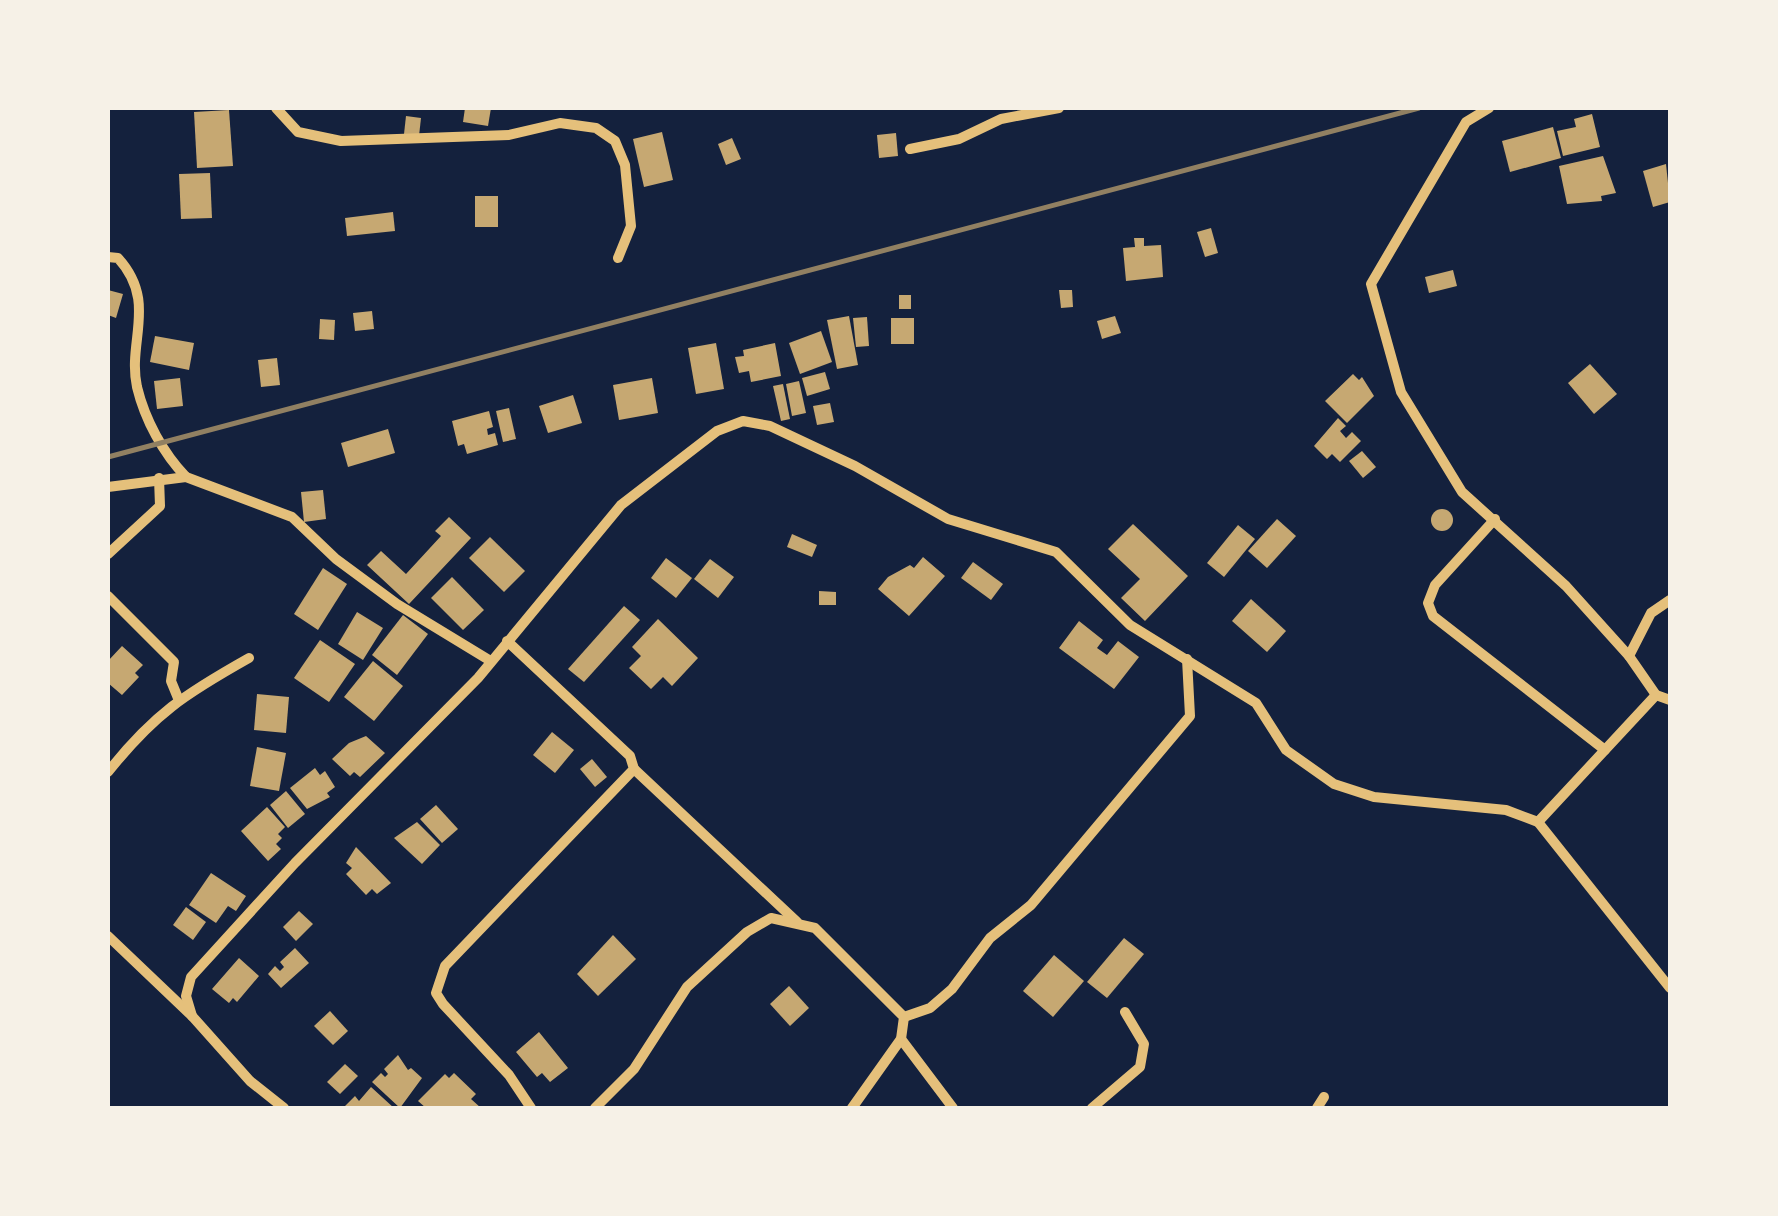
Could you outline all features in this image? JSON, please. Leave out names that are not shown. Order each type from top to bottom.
[{"type":"street","points":[[276,108],[298,132],[341,141],[509,135],[560,123],[596,128],[614,141],[625,164],[632,226],[618,258]]},
{"type":"street","points":[[910,149],[959,140],[1001,119],[1059,108]]},
{"type":"street","points":[[1489,108],[1466,122],[1372,284],[1402,392],[1462,492],[1566,586],[1629,656],[1656,695],[1670,700]]},
{"type":"street","points":[[108,257],[118,258],[127,268],[143,314],[136,385],[164,454],[186,476],[292,516],[336,559],[397,604],[490,660]]},
{"type":"street","points":[[192,1016],[186,996],[191,977],[295,862],[478,678],[621,505],[716,431],[743,421],[787,434],[948,519],[1056,552],[1130,625],[1256,704],[1286,750],[1334,784],[1374,797],[1506,810],[1538,822],[1670,988]]},
{"type":"street","points":[[108,487],[186,476]]},
{"type":"street","points":[[108,554],[160,506],[159,478]]},
{"type":"street","points":[[1496,519],[1434,585],[1428,603],[1434,616],[1605,750]]},
{"type":"street","points":[[108,596],[174,662],[171,681],[178,698]]},
{"type":"street","points":[[1629,656],[1651,613],[1670,600]]},
{"type":"street","points":[[507,642],[630,756],[634,769],[798,922]]},
{"type":"street","points":[[108,772],[142,728],[178,698],[249,658]]},
{"type":"street","points":[[904,1018],[930,1008],[952,990],[990,938],[1031,905],[1190,716],[1187,658]]},
{"type":"street","points":[[1538,822],[1656,695]]},
{"type":"street","points":[[531,1108],[509,1075],[443,1004],[436,993],[436,982],[474,934],[528,883],[634,769]]},
{"type":"street","points":[[595,1108],[634,1070],[687,987],[747,932],[771,918],[815,928],[891,999],[904,1018],[901,1039],[852,1108]]},
{"type":"street","points":[[108,936],[192,1016],[250,1081],[284,1108]]},
{"type":"street","points":[[1092,1108],[1140,1067],[1144,1044],[1125,1012]]},
{"type":"street","points":[[901,1039],[953,1108]]},
{"type":"street","points":[[1317,1108],[1324,1097]]},
{"type":"building","points":[[465,108],[491,108],[488,126],[463,122]]},
{"type":"building","points":[[229,110],[233,166],[197,168],[194,112]]},
{"type":"building","points":[[1592,114],[1600,147],[1563,156],[1557,131],[1576,127],[1574,119]]},
{"type":"building","points":[[406,116],[421,118],[419,136],[404,134]]},
{"type":"building","points":[[1553,127],[1561,158],[1510,172],[1502,141]]},
{"type":"building","points":[[662,132],[673,180],[644,187],[633,139]]},
{"type":"building","points":[[896,133],[898,156],[879,158],[877,135]]},
{"type":"building","points":[[732,138],[741,159],[726,165],[718,144]]},
{"type":"building","points":[[1603,156],[1616,193],[1601,196],[1602,201],[1567,204],[1559,166]]},
{"type":"building","points":[[1666,164],[1670,202],[1653,207],[1643,171]]},
{"type":"building","points":[[210,173],[212,218],[181,219],[179,174]]},
{"type":"building","points":[[475,196],[498,196],[498,227],[475,227]]},
{"type":"building","points":[[393,212],[395,231],[347,236],[345,218]]},
{"type":"building","points":[[1211,228],[1218,253],[1205,257],[1197,232]]},
{"type":"building","points":[[1134,238],[1144,238],[1144,246],[1161,245],[1163,277],[1126,281],[1123,248],[1135,247]]},
{"type":"building","points":[[1453,270],[1457,286],[1429,293],[1425,277]]},
{"type":"building","points":[[108,290],[123,294],[116,318],[108,315]]},
{"type":"building","points":[[1059,290],[1072,290],[1073,307],[1061,308]]},
{"type":"building","points":[[899,295],[911,295],[911,309],[899,309]]},
{"type":"building","points":[[372,311],[374,329],[355,331],[353,313]]},
{"type":"building","points":[[849,316],[858,365],[837,369],[827,320]]},
{"type":"building","points":[[1115,316],[1121,333],[1102,339],[1097,321]]},
{"type":"building","points":[[867,317],[869,346],[856,347],[853,318]]},
{"type":"building","points":[[891,318],[914,318],[914,344],[891,344]]},
{"type":"building","points":[[320,319],[335,320],[334,340],[319,339]]},
{"type":"building","points":[[821,331],[832,362],[800,374],[789,343]]},
{"type":"building","points":[[155,336],[194,343],[189,370],[150,362]]},
{"type":"building","points":[[716,343],[724,389],[696,394],[688,348]]},
{"type":"building","points":[[775,343],[781,376],[751,382],[749,371],[739,373],[735,357],[744,356],[743,350]]},
{"type":"building","points":[[277,358],[280,385],[261,387],[258,360]]},
{"type":"building","points":[[1590,364],[1617,394],[1594,414],[1568,383]]},
{"type":"building","points":[[825,372],[830,389],[807,396],[802,378]]},
{"type":"building","points":[[1353,374],[1359,380],[1362,377],[1374,396],[1347,423],[1325,401]]},
{"type":"building","points":[[180,378],[183,406],[157,409],[154,381]]},
{"type":"building","points":[[652,378],[658,413],[619,420],[613,385]]},
{"type":"building","points":[[799,381],[806,413],[792,416],[786,384]]},
{"type":"building","points":[[783,384],[790,419],[781,421],[773,386]]},
{"type":"building","points":[[573,395],[582,423],[548,433],[539,406]]},
{"type":"building","points":[[830,403],[834,422],[817,425],[813,406]]},
{"type":"building","points":[[509,408],[516,439],[503,442],[496,411]]},
{"type":"building","points":[[489,411],[493,427],[487,429],[488,435],[495,433],[498,445],[467,454],[464,444],[458,446],[452,421]]},
{"type":"building","points":[[1338,418],[1346,426],[1340,431],[1346,438],[1352,432],[1361,441],[1340,462],[1332,454],[1327,459],[1314,446]]},
{"type":"building","points":[[388,429],[395,453],[348,467],[341,443]]},
{"type":"building","points":[[1362,451],[1376,467],[1363,478],[1349,461]]},
{"type":"building","points":[[323,490],[326,519],[304,522],[301,492]]},
{"type":"building","points":[[1442,509],[1450,512],[1450,528],[1442,531],[1434,528],[1431,520],[1434,512]]},
{"type":"building","points":[[449,517],[471,538],[409,604],[367,565],[381,551],[406,574],[441,536],[435,531]]},
{"type":"building","points":[[1277,519],[1296,536],[1267,568],[1248,551]]},
{"type":"building","points":[[1133,524],[1188,576],[1145,621],[1121,598],[1140,579],[1108,549]]},
{"type":"building","points":[[1238,525],[1255,539],[1224,577],[1207,563]]},
{"type":"building","points":[[792,534],[817,545],[812,557],[787,547]]},
{"type":"building","points":[[490,537],[525,571],[504,592],[469,558]]},
{"type":"building","points":[[923,557],[945,576],[909,616],[878,589],[888,577],[910,565],[914,568]]},
{"type":"building","points":[[666,558],[692,578],[676,598],[651,578]]},
{"type":"building","points":[[710,559],[734,577],[718,598],[694,579]]},
{"type":"building","points":[[973,562],[1003,584],[991,600],[961,578]]},
{"type":"building","points":[[323,568],[347,584],[318,630],[294,614]]},
{"type":"building","points":[[452,577],[484,610],[463,630],[431,598]]},
{"type":"building","points":[[819,591],[836,592],[836,605],[819,605]]},
{"type":"building","points":[[1251,599],[1286,631],[1267,652],[1232,621]]},
{"type":"building","points":[[624,606],[640,620],[584,682],[568,669]]},
{"type":"building","points":[[357,612],[383,628],[363,660],[338,644]]},
{"type":"building","points":[[403,615],[428,634],[397,675],[372,655]]},
{"type":"building","points":[[658,619],[698,658],[672,686],[663,677],[651,689],[629,668],[641,656],[632,647]]},
{"type":"building","points":[[1079,621],[1103,640],[1097,648],[1107,655],[1118,641],[1139,657],[1114,689],[1059,648]]},
{"type":"building","points":[[320,640],[355,664],[329,702],[294,678]]},
{"type":"building","points":[[122,646],[143,665],[135,673],[139,677],[122,695],[108,683],[108,661]]},
{"type":"building","points":[[373,661],[403,686],[374,721],[344,697]]},
{"type":"building","points":[[257,694],[289,697],[286,733],[254,730]]},
{"type":"building","points":[[552,732],[574,750],[555,773],[533,755]]},
{"type":"building","points":[[366,736],[385,753],[360,777],[354,772],[350,776],[332,759],[349,743]]},
{"type":"building","points":[[257,747],[286,753],[279,791],[250,786]]},
{"type":"building","points":[[592,759],[607,777],[595,787],[580,769]]},
{"type":"building","points":[[315,768],[320,775],[325,771],[335,787],[327,793],[330,797],[307,809],[290,788]]},
{"type":"building","points":[[286,791],[305,814],[288,828],[270,805]]},
{"type":"building","points":[[436,805],[458,829],[442,843],[420,819]]},
{"type":"building","points":[[267,807],[285,827],[276,844],[281,849],[268,861],[241,831]]},
{"type":"building","points":[[417,822],[440,845],[422,864],[394,838]]},
{"type":"building","points":[[356,847],[391,883],[377,894],[372,889],[366,895],[346,874],[352,868],[346,863]]},
{"type":"building","points":[[211,873],[246,896],[236,911],[228,906],[216,923],[189,905]]},
{"type":"building","points":[[186,907],[206,922],[193,940],[173,925]]},
{"type":"building","points":[[299,911],[313,924],[296,941],[283,927]]},
{"type":"building","points":[[613,935],[636,959],[598,996],[577,974]]},
{"type":"building","points":[[1124,938],[1144,954],[1107,998],[1087,982]]},
{"type":"building","points":[[295,948],[309,963],[281,988],[268,974],[275,966],[280,971],[284,967],[280,962]]},
{"type":"building","points":[[1054,955],[1084,981],[1053,1017],[1023,991]]},
{"type":"building","points":[[239,958],[259,976],[237,1002],[233,998],[229,1003],[212,989]]},
{"type":"building","points":[[789,986],[809,1008],[790,1026],[770,1004]]},
{"type":"building","points":[[330,1011],[348,1031],[333,1045],[314,1026]]},
{"type":"building","points":[[539,1032],[568,1068],[550,1082],[542,1073],[537,1077],[516,1052]]},
{"type":"building","points":[[398,1055],[408,1070],[411,1068],[422,1078],[400,1108],[372,1082],[381,1073],[385,1077],[388,1074],[384,1069]]},
{"type":"building","points":[[345,1064],[358,1076],[340,1094],[327,1082]]},
{"type":"building","points":[[454,1073],[476,1094],[471,1099],[481,1108],[426,1108],[418,1101],[445,1074],[449,1078]]},
{"type":"building","points":[[371,1087],[394,1108],[343,1108],[355,1096],[359,1101]]},
{"type":"railway","points":[[108,457],[1419,108]]}]
